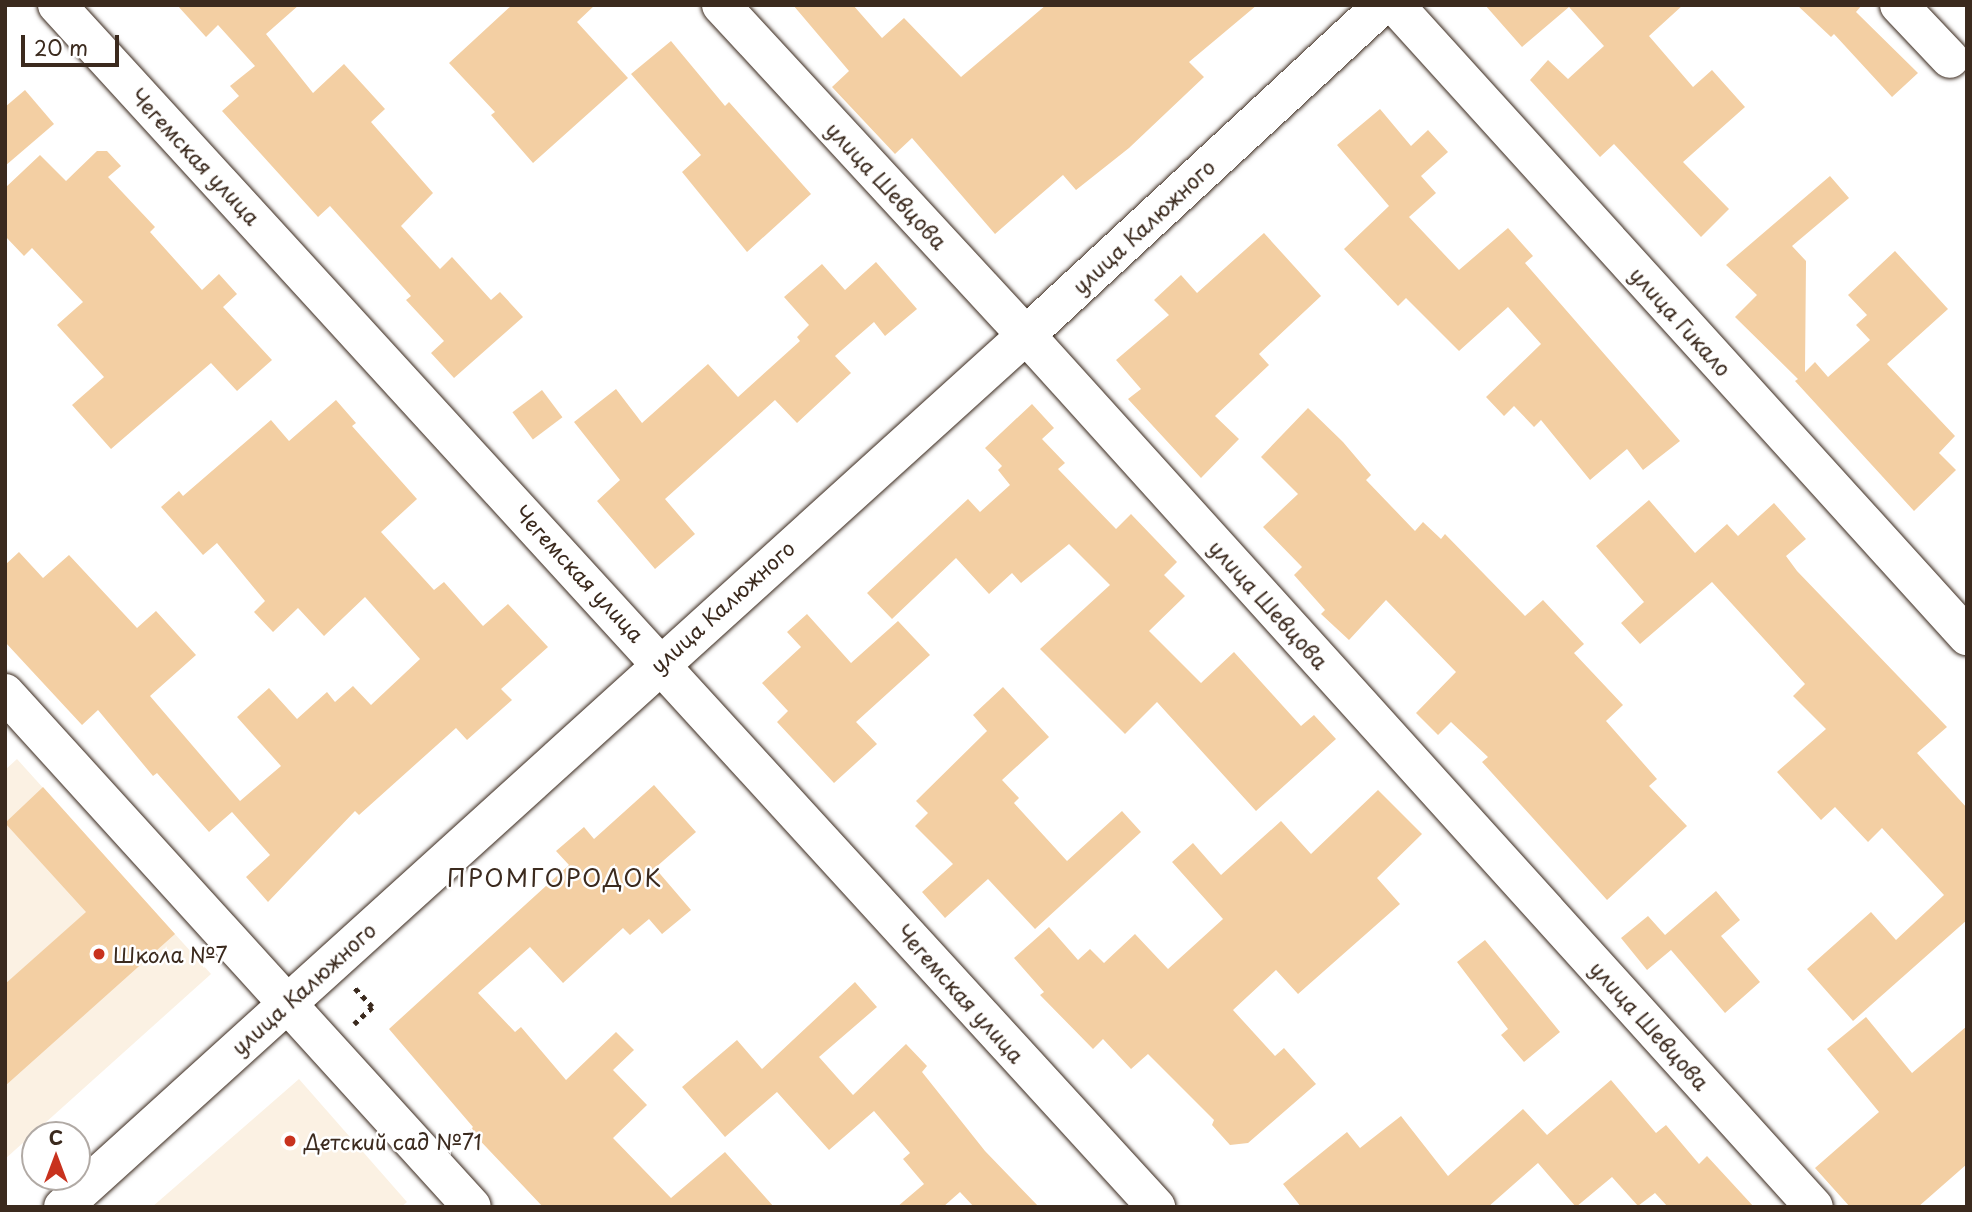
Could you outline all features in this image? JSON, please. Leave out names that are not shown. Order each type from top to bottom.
[{"type":"street","name":"Чегемская улица","points":[[57,5],[660,661],[1156,1207]]},
{"type":"street","name":"улица Шевцова","points":[[720,5],[1026,335],[1814,1207]]},
{"type":"street","name":"улица Калюжного","points":[[63,1207],[660,661],[1026,335],[1382,5]]},
{"type":"street","name":"улица Гикало","points":[[1395,5],[1967,636]]},
{"type":"street","points":[[1899,5],[1950,59]]},
{"type":"street","points":[[5,693],[472,1207]]},
{"type":"path","points":[[346,979],[372,1007],[346,1031]]},
{"type":"shaded area","name":"Школа №7","points":[[17,759],[211,974],[47,1121],[21,1121],[21,1145],[5,1159],[5,770]]},
{"type":"shaded area","name":"Детский сад №71","points":[[299,1079],[407,1202],[401,1207],[152,1207]]},
{"type":"building","points":[[177,5],[299,5],[266,34],[313,93],[344,64],[385,109],[371,122],[433,193],[401,226],[440,269],[452,257],[491,300],[500,292],[523,317],[454,378],[431,353],[444,341],[406,300],[411,296],[330,206],[318,217],[222,111],[239,96],[230,86],[255,66],[218,25],[206,37]]},
{"type":"building","points":[[512,5],[595,5],[577,22],[628,78],[533,163],[491,115],[495,112],[449,63]]},
{"type":"building","points":[[793,5],[853,5],[882,38],[904,18],[961,77],[1046,5],[1257,5],[1189,62],[1204,77],[1129,148],[1076,190],[1063,175],[995,234],[912,138],[895,154],[832,87],[849,71]]},
{"type":"building","points":[[1485,5],[1683,5],[1649,36],[1693,87],[1712,70],[1745,107],[1683,162],[1729,209],[1701,237],[1614,144],[1600,157],[1530,80],[1548,60],[1568,79],[1604,46],[1569,7],[1522,47]]},
{"type":"building","points":[[1797,5],[1862,5],[1856,12],[1918,73],[1892,97],[1834,34],[1831,37]]},
{"type":"building","points":[[671,41],[725,106],[729,102],[811,194],[747,252],[682,172],[701,155],[631,74]]},
{"type":"building","points":[[25,90],[54,124],[5,166],[5,107]]},
{"type":"building","points":[[1380,109],[1411,146],[1428,130],[1448,152],[1421,176],[1436,193],[1409,217],[1459,270],[1508,228],[1533,256],[1525,263],[1680,441],[1643,470],[1627,449],[1590,480],[1541,420],[1534,427],[1514,406],[1504,416],[1486,397],[1541,344],[1508,307],[1459,351],[1406,298],[1398,306],[1344,249],[1389,206],[1337,145]]},
{"type":"building","points":[[97,151],[107,151],[121,166],[108,177],[155,227],[150,232],[202,290],[219,274],[237,294],[223,307],[272,360],[237,391],[211,363],[111,449],[72,405],[104,377],[57,325],[83,302],[32,248],[24,256],[5,236],[5,188],[40,155],[66,181]]},
{"type":"building","points":[[1830,176],[1849,198],[1792,246],[1806,261],[1805,372],[1815,362],[1828,377],[1870,340],[1856,325],[1867,315],[1848,295],[1895,251],[1948,309],[1887,364],[1955,436],[1939,453],[1956,470],[1914,511],[1795,381],[1798,379],[1735,317],[1757,295],[1726,265]]},
{"type":"building","points":[[1264,233],[1321,296],[1259,354],[1269,365],[1215,416],[1239,439],[1201,478],[1128,399],[1141,389],[1116,360],[1169,315],[1154,300],[1181,275],[1197,293]]},
{"type":"building","points":[[876,262],[917,309],[885,336],[874,322],[835,356],[851,373],[797,423],[775,400],[665,499],[695,534],[655,569],[597,501],[620,480],[574,422],[616,389],[642,423],[708,364],[738,397],[800,341],[797,337],[809,325],[784,297],[822,264],[845,290]]},
{"type":"building","points":[[542,390],[562,417],[533,439],[512,412]]},
{"type":"building","points":[[336,400],[356,423],[352,426],[417,499],[381,532],[434,590],[444,582],[483,626],[508,604],[548,647],[501,689],[512,700],[467,740],[456,728],[359,815],[355,811],[268,902],[246,877],[270,855],[232,812],[209,832],[157,773],[153,776],[98,710],[82,725],[5,642],[5,565],[19,552],[43,578],[69,555],[137,628],[156,611],[196,655],[150,696],[240,801],[281,766],[237,717],[269,688],[297,719],[327,692],[335,702],[353,686],[371,705],[420,659],[365,597],[324,636],[298,608],[273,632],[254,612],[265,601],[217,543],[203,555],[161,507],[179,491],[183,496],[271,420],[289,441]]},
{"type":"building","points":[[1032,404],[1054,428],[1042,439],[1065,463],[1058,469],[1116,529],[1131,514],[1177,562],[1164,575],[1185,596],[1149,631],[1201,683],[1234,652],[1301,726],[1314,715],[1336,739],[1256,811],[1157,702],[1125,734],[1040,649],[1110,585],[1069,544],[1021,583],[1012,573],[989,594],[956,558],[892,619],[867,593],[968,499],[980,512],[1010,485],[998,470],[1002,466],[985,448]]},
{"type":"building","points":[[1308,408],[1343,442],[1371,475],[1366,480],[1415,531],[1423,522],[1441,539],[1445,534],[1525,616],[1543,600],[1584,644],[1574,653],[1623,705],[1606,721],[1657,779],[1649,786],[1687,826],[1607,900],[1482,762],[1488,757],[1451,722],[1438,735],[1416,713],[1456,672],[1386,600],[1349,640],[1321,614],[1325,610],[1294,575],[1302,567],[1263,527],[1298,494],[1261,457]]},
{"type":"building","points":[[1649,500],[1695,553],[1727,524],[1738,536],[1774,503],[1806,539],[1786,556],[1797,571],[1947,727],[1917,753],[1967,808],[1967,920],[1853,1021],[1807,969],[1871,912],[1896,940],[1944,895],[1882,828],[1868,842],[1835,807],[1821,820],[1777,772],[1826,729],[1793,696],[1805,684],[1712,582],[1640,644],[1621,623],[1644,602],[1596,546]]},
{"type":"building","points":[[807,614],[851,663],[898,621],[930,655],[856,722],[877,744],[834,783],[777,722],[788,711],[762,683],[801,647],[787,632]]},
{"type":"building","points":[[1003,687],[1049,737],[1002,780],[1019,798],[1014,803],[1067,861],[1122,811],[1141,832],[1035,929],[988,879],[945,918],[922,892],[953,864],[915,826],[928,813],[916,801],[987,731],[973,715]]},
{"type":"building","points":[[654,785],[696,832],[655,868],[691,910],[662,934],[649,919],[630,935],[623,928],[563,983],[530,947],[478,993],[515,1032],[521,1027],[566,1080],[616,1032],[634,1050],[613,1070],[647,1105],[613,1138],[671,1198],[725,1152],[774,1207],[543,1207],[470,1130],[473,1127],[389,1029],[569,865],[556,851],[584,827],[594,839]]},
{"type":"building","points":[[43,787],[175,934],[5,1086],[5,984],[86,912],[5,823]]},
{"type":"building","points":[[1378,790],[1422,834],[1377,878],[1400,904],[1298,994],[1276,970],[1233,1010],[1275,1056],[1284,1048],[1316,1084],[1248,1143],[1230,1145],[1212,1125],[1214,1120],[1148,1054],[1131,1069],[1103,1039],[1093,1049],[1040,995],[1044,992],[1014,958],[1049,927],[1078,960],[1090,949],[1104,963],[1135,934],[1168,969],[1223,919],[1172,862],[1193,843],[1221,875],[1281,821],[1311,854]]},
{"type":"building","points":[[1716,891],[1740,920],[1721,936],[1760,982],[1725,1013],[1671,950],[1647,970],[1621,938],[1648,916],[1665,935]]},
{"type":"building","points":[[1485,940],[1560,1032],[1524,1062],[1501,1035],[1508,1029],[1457,962]]},
{"type":"building","points":[[855,982],[877,1007],[819,1057],[853,1095],[906,1044],[927,1066],[922,1072],[985,1151],[1039,1207],[974,1207],[960,1192],[943,1207],[897,1207],[924,1184],[903,1159],[910,1153],[874,1111],[829,1150],[777,1092],[725,1137],[682,1087],[737,1040],[762,1069]]},
{"type":"building","points":[[1866,1017],[1912,1073],[1967,1026],[1967,1164],[1918,1207],[1850,1207],[1815,1168],[1879,1112],[1827,1049]]},
{"type":"building","points":[[1611,1080],[1656,1133],[1666,1125],[1699,1164],[1707,1156],[1754,1207],[1668,1207],[1655,1193],[1638,1206],[1612,1177],[1576,1207],[1538,1163],[1488,1207],[1301,1207],[1283,1184],[1347,1132],[1360,1148],[1401,1116],[1448,1176],[1523,1109],[1547,1135]]},
{"type":"place","name":"Школа №7","points":[[99,954]]},
{"type":"place","name":"Детский сад №71","points":[[290,1141]]},
{"type":"district","name":"ПРОМГОРОДОК","points":[[555,878]]}]
